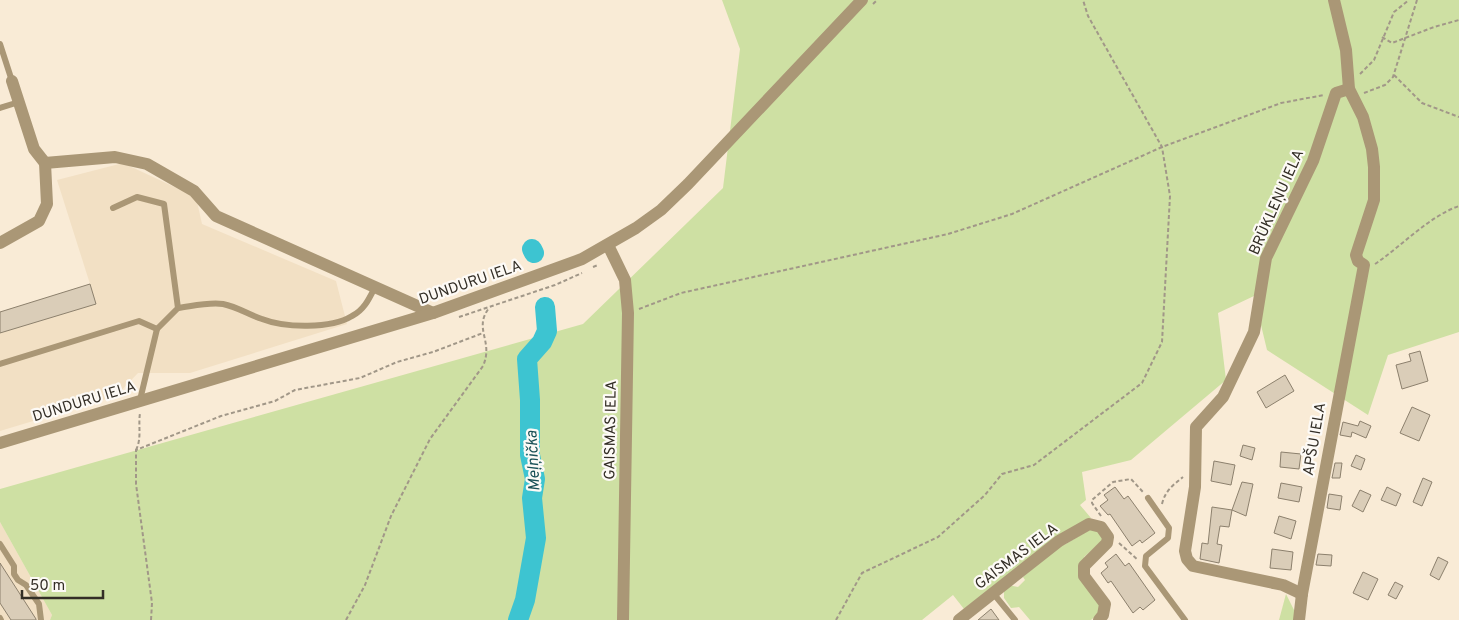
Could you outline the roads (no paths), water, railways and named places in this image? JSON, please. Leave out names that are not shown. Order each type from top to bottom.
[{"type":"street","name":"DUNDURU IELA","points":[[0,444],[140,407],[433,313],[582,260],[661,210],[688,184],[862,0]]},
{"type":"street","points":[[1334,0],[1346,50],[1350,88]]},
{"type":"street","points":[[0,243],[39,221],[47,204],[45,163],[34,149],[12,81]]},
{"type":"street","name":"BRŪKLEŅU IELA","points":[[1302,594],[1284,585],[1193,566],[1187,559],[1184,551],[1196,469],[1196,427],[1224,397],[1254,332],[1266,258],[1313,161],[1336,93],[1350,88]]},
{"type":"street","name":"APŠU IELA","points":[[1299,620],[1302,594],[1364,265],[1358,261],[1356,255],[1370,218],[1376,184],[1372,149],[1361,112],[1350,88]]},
{"type":"street","points":[[45,163],[115,157],[147,164],[194,191],[216,216],[433,313]]},
{"type":"street","name":"GAISMAS IELA","points":[[608,245],[625,280],[628,313],[624,620]]},
{"type":"street","name":"GAISMAS IELA","points":[[959,620],[1058,541],[1089,524],[1105,532],[1106,543],[1084,566],[1084,576],[1105,604],[1103,616],[1099,620]]},
{"type":"lane","points":[[0,44],[12,81]]},
{"type":"lane","points":[[0,108],[19,102]]},
{"type":"lane","points":[[113,208],[137,197],[164,204],[178,308]]},
{"type":"lane","points":[[140,407],[157,329],[178,308],[211,303],[224,304],[241,308],[261,319],[282,325],[303,326],[351,317],[366,305],[376,287]]},
{"type":"lane","points":[[0,364],[139,321],[157,329]]},
{"type":"lane","points":[[1148,498],[1168,528],[1168,538],[1146,556],[1145,566],[1184,620]]},
{"type":"lane","points":[[0,544],[14,566],[14,574],[18,580],[26,585],[39,604],[41,620]]},
{"type":"lane","points":[[993,593],[1015,620]]},
{"type":"waterway","name":"Meļņička","points":[[532,249],[534,253]]},
{"type":"waterway","name":"Meļņička","points":[[518,620],[525,600],[536,538],[532,498],[535,479],[530,455],[530,400],[527,359],[542,342],[547,331],[545,307]]}]
